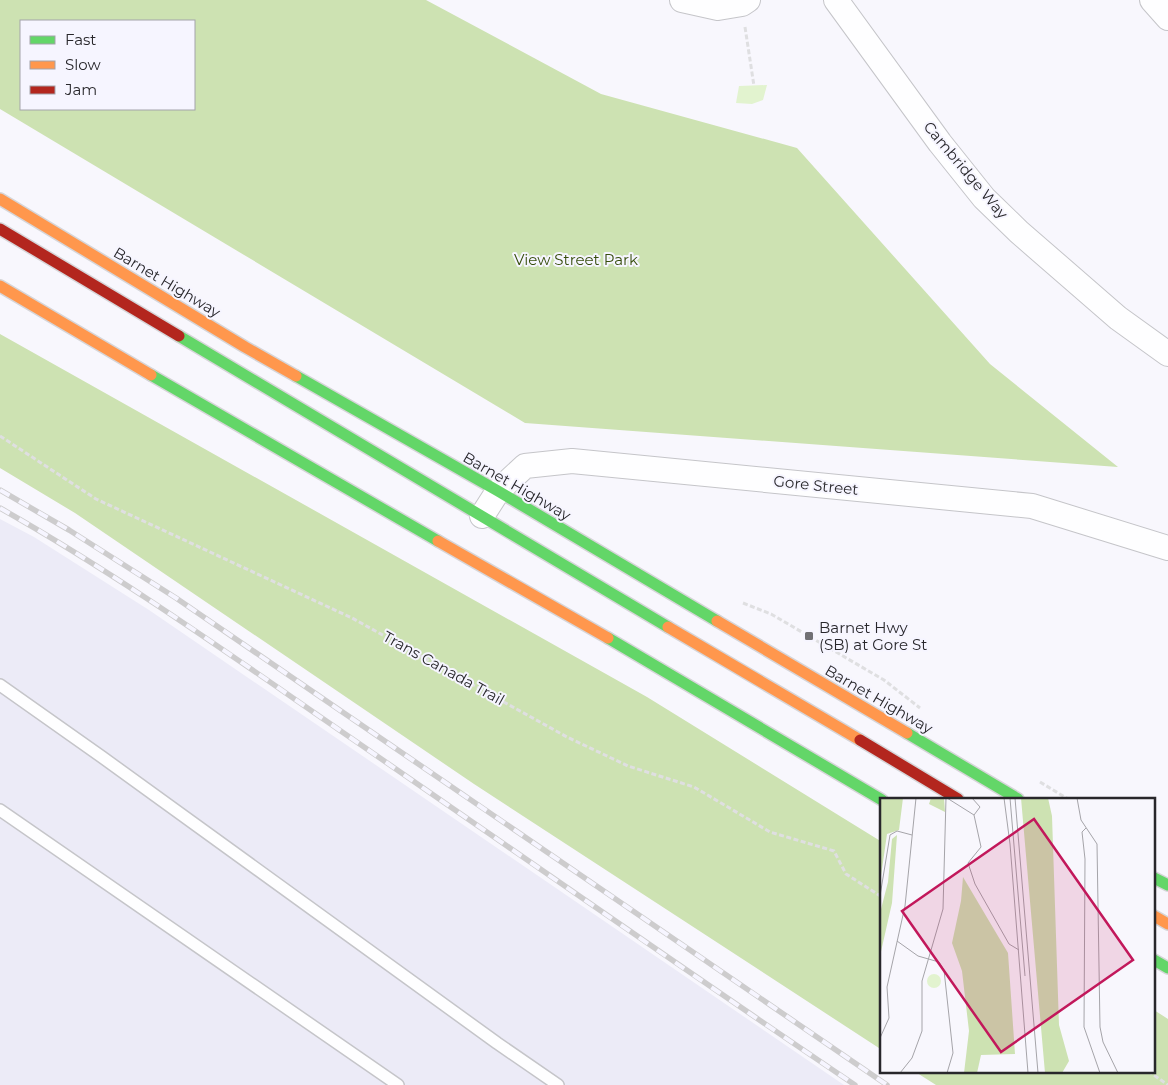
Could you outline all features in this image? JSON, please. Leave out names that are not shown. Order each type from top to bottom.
[{"type":"main road","name":"Barnet Highway","points":[[0,199],[245,347],[498,492],[1016,798]]},
{"type":"main road","points":[[0,229],[956,798]]},
{"type":"main road","points":[[0,286],[880,799]]},
{"type":"main road","points":[[1156,879],[1168,885]]},
{"type":"main road","points":[[1156,917],[1168,924]]},
{"type":"main road","points":[[1156,961],[1168,968]]},
{"type":"street","points":[[682,0],[718,8],[745,2]]},
{"type":"street","name":"Cambridge Way","points":[[836,0],[940,143],[984,198],[1019,232],[1118,318],[1168,354]]},
{"type":"street","points":[[1152,0],[1168,18]]},
{"type":"street","name":"Gore Street","points":[[482,516],[498,492],[524,466],[572,461],[1032,506],[1168,548]]},
{"type":"lane","points":[[0,685],[558,1085]]},
{"type":"lane","points":[[0,810],[398,1085]]},
{"type":"path","points":[[745,2],[754,86]]},
{"type":"path","name":"Trans Canada Trail","points":[[0,436],[96,499],[352,618],[567,736],[628,766],[694,787],[770,832],[834,850],[846,874],[880,896]]},
{"type":"path","points":[[1149,1072],[1168,1085]]},
{"type":"shaded area","points":[[0,519],[34,537],[149,610],[844,1085],[0,1085]]},
{"type":"green space","name":"View Street Park","points":[[0,0],[426,0],[601,94],[797,148],[990,364],[1118,467],[525,423],[0,109]]},
{"type":"green space","points":[[767,85],[763,100],[752,104],[736,103],[739,86]]},
{"type":"green space","points":[[0,334],[647,697],[880,841],[880,1049],[474,784],[75,513],[0,468]]},
{"type":"green space","points":[[1156,1011],[1168,1019],[1168,1085],[936,1085],[916,1072],[1156,1072]]},
{"type":"railway","points":[[0,490],[69,530],[176,598],[887,1085]]},
{"type":"railway","points":[[0,508],[90,562],[178,619],[855,1085]]},
{"type":"traffic: fast","points":[[179,336],[668,627]]},
{"type":"traffic: fast","points":[[151,375],[438,541]]},
{"type":"traffic: fast","points":[[296,376],[498,491],[717,621]]},
{"type":"traffic: fast","points":[[608,638],[880,799]]},
{"type":"traffic: fast","points":[[907,733],[1016,798]]},
{"type":"traffic: fast","points":[[1156,879],[1168,885]]},
{"type":"traffic: fast","points":[[1156,961],[1168,968]]},
{"type":"traffic: slow","points":[[0,199],[296,376]]},
{"type":"traffic: slow","points":[[0,286],[151,375]]},
{"type":"traffic: slow","points":[[438,541],[608,638]]},
{"type":"traffic: slow","points":[[717,621],[907,733]]},
{"type":"traffic: slow","points":[[668,627],[860,740]]},
{"type":"traffic: slow","points":[[1156,917],[1168,924]]},
{"type":"traffic: jam","points":[[0,229],[179,336]]},
{"type":"traffic: jam","points":[[860,740],[956,798]]},
{"type":"place","name":"Barnet Hwy (SB) at Gore St","points":[[809,636]]}]
